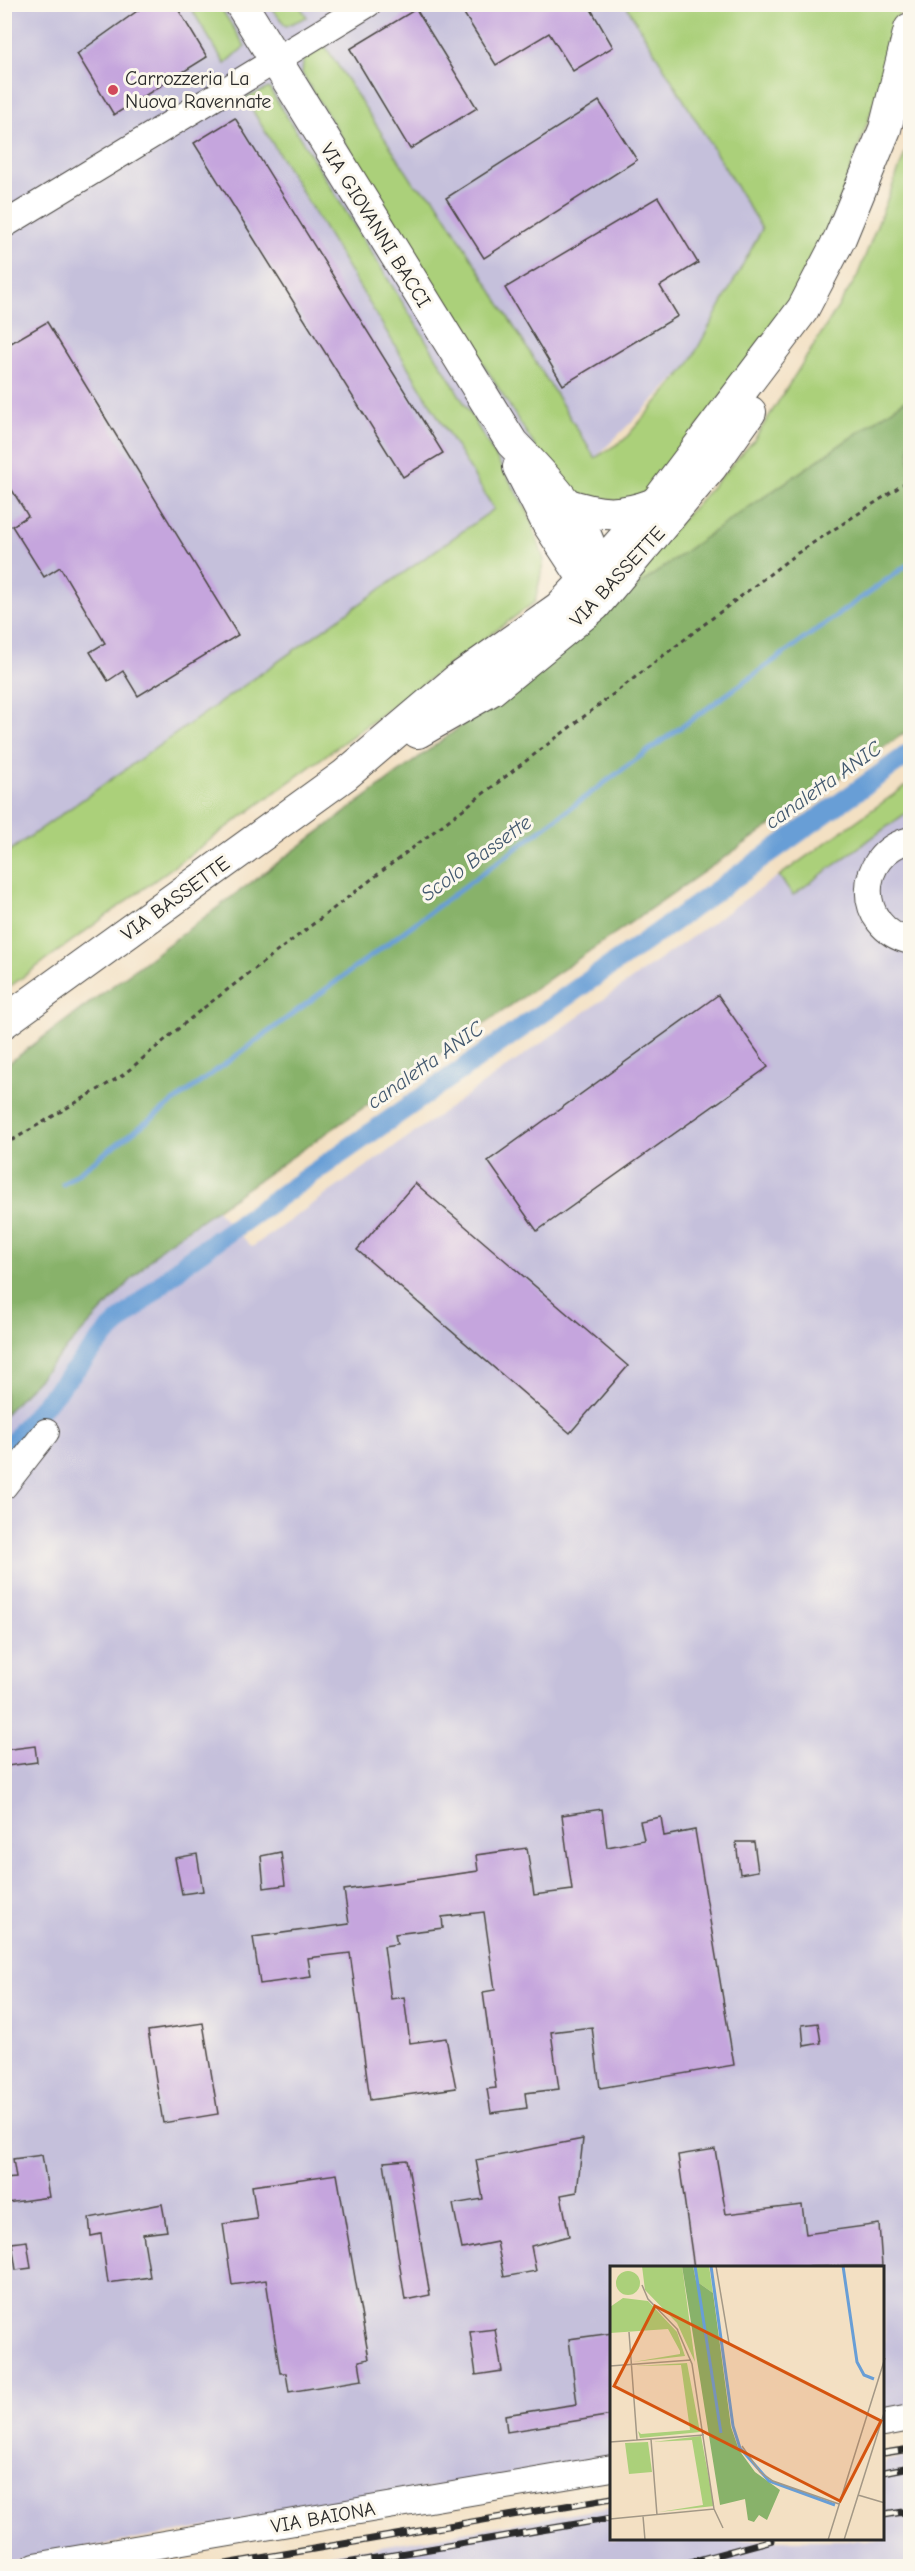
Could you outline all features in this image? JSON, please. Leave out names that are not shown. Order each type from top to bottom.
[{"type":"main road","name":"VIA GIOVANNI BACCI","points":[[241,4],[512,444],[515,459],[556,513],[590,576]]},
{"type":"main road","name":"VIA BASSETTE","points":[[4,1022],[345,775],[457,680],[507,642],[559,608],[590,576],[655,504],[803,309],[840,238],[885,129],[910,29]]},
{"type":"main road","name":"VIA BASSETTE","points":[[345,775],[491,690],[595,605],[697,484],[743,422],[795,342],[803,309]]},
{"type":"main road","name":"VIA BASSETTE","points":[[590,576],[610,575],[720,434],[743,422]]},
{"type":"main road","points":[[556,513],[608,515],[631,513],[655,504]]},
{"type":"main road","name":"VIA GIOVANNI BACCI","points":[[507,642],[542,606],[554,584],[557,564],[556,513]]},
{"type":"main road","name":"VIA BASSETTE","points":[[434,723],[587,596],[590,576]]},
{"type":"street","points":[[4,225],[368,4]]},
{"type":"street","points":[[910,840],[886,852],[876,865],[870,880],[869,898],[874,915],[885,929],[900,939],[910,941]]},
{"type":"street","points":[[4,1486],[46,1432]]},
{"type":"street","points":[[885,2423],[910,2418]]},
{"type":"street","name":"VIA BAIONA","points":[[35,2566],[610,2468]]},
{"type":"path","points":[[4,1144],[123,1075],[197,1013],[796,554],[910,480]]},
{"type":"shaded area","points":[[5,5],[626,5],[762,229],[688,366],[595,458],[5,855]]},
{"type":"shaded area","points":[[910,783],[910,2406],[885,2410],[885,2266],[610,2266],[610,2457],[5,2562],[5,1066],[47,1034],[252,1247]]},
{"type":"shaded area","points":[[910,2456],[910,2566],[261,2566],[610,2507],[610,2541],[885,2541],[885,2461]]},
{"type":"green space","points":[[189,5],[219,5],[245,46],[225,64]]},
{"type":"green space","points":[[269,5],[299,5],[307,17],[286,26]]},
{"type":"green space","points":[[626,5],[901,5],[882,81],[836,212],[777,324],[644,497],[623,502],[573,494],[537,450],[302,74],[303,61],[324,44],[415,185],[434,197],[595,458],[624,440],[688,366],[762,229]]},
{"type":"green space","points":[[269,88],[447,374],[528,512],[544,560],[535,602],[5,990],[4,855],[494,509],[245,98]]},
{"type":"green space","points":[[910,141],[910,397],[694,545],[593,619],[754,440],[857,277]]},
{"type":"green space","points":[[910,397],[910,729],[162,1247],[5,1414],[5,1066],[520,682],[593,619],[694,545]]},
{"type":"green space","points":[[910,783],[910,810],[793,895],[779,876]]},
{"type":"building","points":[[147,4],[175,4],[207,57],[114,115],[77,54]]},
{"type":"building","points":[[458,4],[588,4],[613,47],[573,71],[549,33],[496,65]]},
{"type":"building","points":[[416,9],[477,108],[410,149],[350,49]]},
{"type":"building","points":[[599,101],[637,160],[484,258],[446,198]]},
{"type":"building","points":[[235,118],[443,453],[403,477],[194,143]]},
{"type":"building","points":[[658,197],[698,263],[660,286],[678,316],[563,385],[505,288]]},
{"type":"building","points":[[47,322],[238,635],[138,696],[123,671],[108,681],[90,652],[105,643],[60,567],[44,577],[12,526],[28,516],[4,477],[4,347]]},
{"type":"building","points":[[718,995],[768,1067],[537,1231],[488,1161]]},
{"type":"building","points":[[415,1183],[628,1366],[570,1433],[357,1250]]},
{"type":"building","points":[[35,1746],[37,1762],[7,1766],[4,1750]]},
{"type":"building","points":[[602,1809],[607,1847],[644,1840],[640,1821],[661,1817],[664,1836],[695,1830],[734,2065],[600,2088],[592,2027],[551,2032],[559,2089],[525,2093],[527,2108],[491,2113],[487,2089],[496,2088],[483,1992],[495,1990],[484,1912],[442,1917],[443,1928],[395,1934],[397,1944],[384,1946],[391,1999],[404,1997],[410,2043],[446,2038],[456,2088],[370,2100],[350,1953],[308,1958],[311,1977],[260,1984],[253,1937],[349,1924],[344,1890],[478,1871],[476,1855],[527,1848],[534,1895],[572,1890],[562,1815]]},
{"type":"building","points":[[736,1842],[754,1842],[758,1871],[740,1874]]},
{"type":"building","points":[[281,1852],[285,1885],[264,1888],[261,1856]]},
{"type":"building","points":[[197,1854],[203,1891],[182,1894],[175,1858]]},
{"type":"building","points":[[203,2023],[218,2114],[163,2123],[148,2031]]},
{"type":"building","points":[[818,2023],[821,2043],[804,2046],[802,2025]]},
{"type":"building","points":[[583,2139],[577,2192],[561,2195],[569,2236],[531,2246],[536,2271],[504,2277],[497,2242],[462,2249],[453,2204],[483,2199],[476,2160]]},
{"type":"building","points":[[715,2149],[726,2214],[802,2205],[806,2234],[879,2224],[882,2266],[694,2266],[678,2155]]},
{"type":"building","points":[[42,2155],[49,2197],[7,2203],[4,2179],[16,2178],[13,2159]]},
{"type":"building","points":[[407,2160],[430,2295],[405,2300],[384,2162]]},
{"type":"building","points":[[337,2174],[369,2359],[359,2361],[362,2380],[289,2392],[286,2373],[280,2373],[266,2280],[232,2285],[223,2224],[257,2219],[252,2186]]},
{"type":"building","points":[[162,2204],[167,2231],[143,2234],[150,2277],[108,2283],[101,2234],[91,2236],[89,2218]]},
{"type":"building","points":[[27,2241],[31,2268],[16,2270],[12,2243]]},
{"type":"building","points":[[495,2329],[502,2371],[476,2375],[470,2332]]},
{"type":"building","points":[[610,2333],[610,2415],[507,2432],[505,2415],[577,2404],[569,2339]]},
{"type":"waterway","name":"Scolo Bassette","points":[[63,1184],[638,758],[910,563]]},
{"type":"waterway","name":"canaletta ANIC","points":[[4,1457],[23,1429],[108,1332],[187,1261],[653,936],[910,753]]},
{"type":"railway","points":[[885,2453],[910,2449]]},
{"type":"railway","points":[[885,2472],[910,2467]]},
{"type":"railway","points":[[214,2566],[610,2498]]},
{"type":"railway","points":[[885,2515],[910,2511]]},
{"type":"railway","points":[[329,2566],[610,2518]]},
{"type":"railway","points":[[676,2566],[768,2541]]},
{"type":"place","name":"Carrozzeria La Nuova Ravennate","points":[[113,90]]}]
